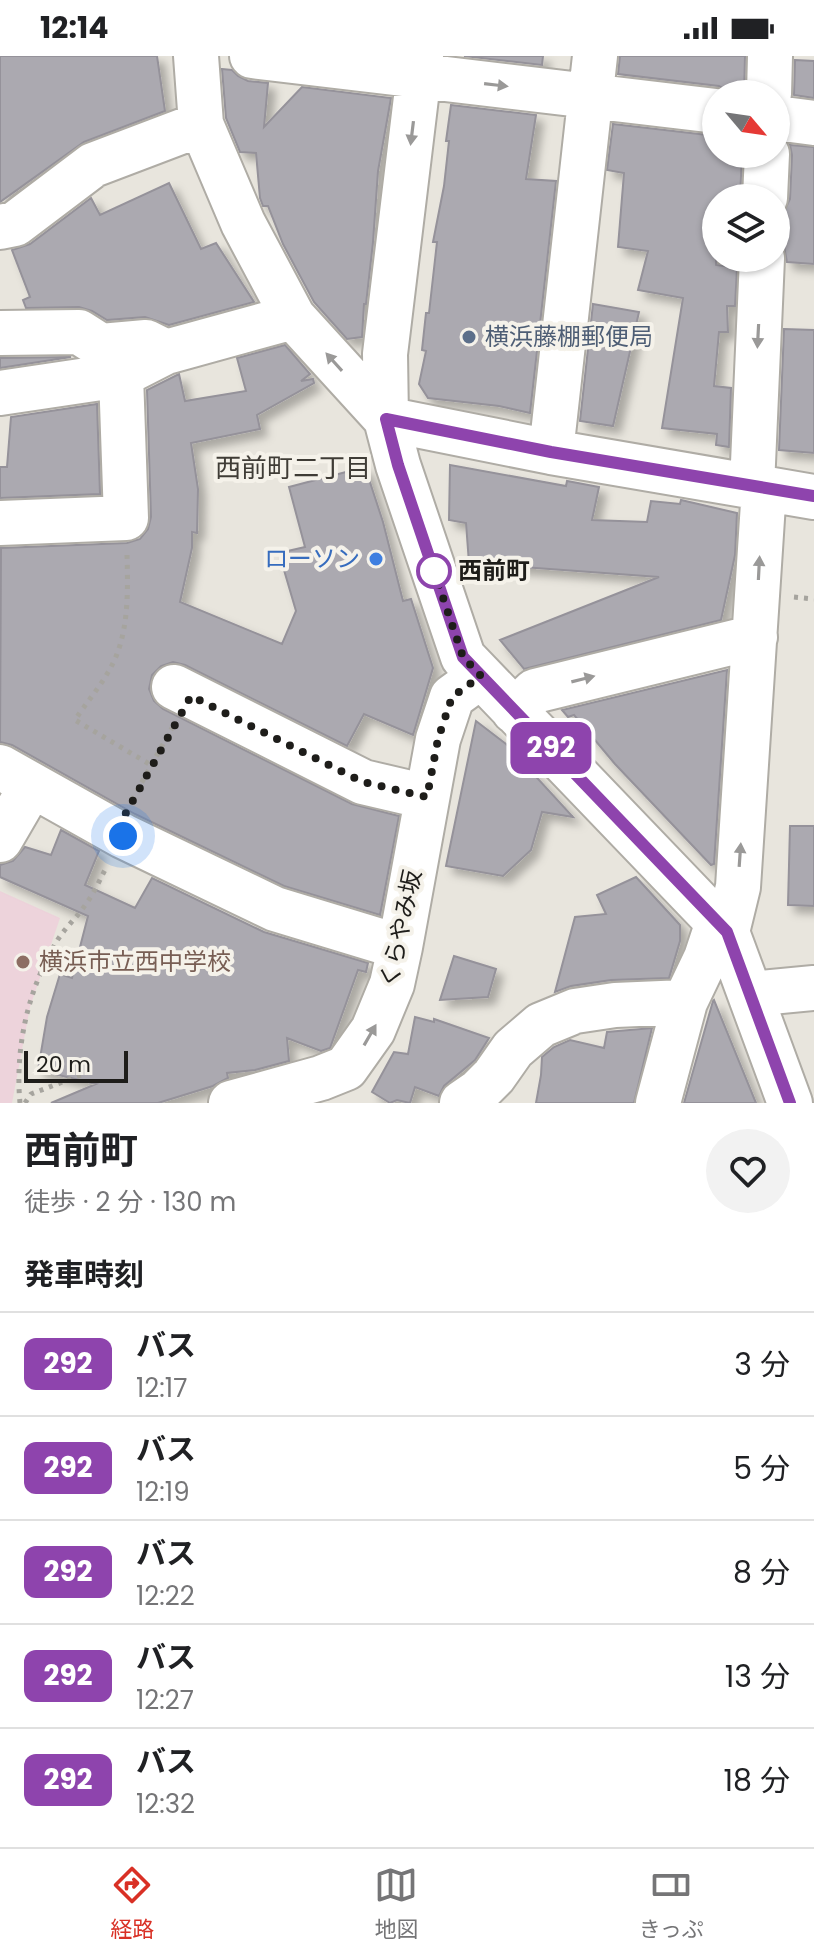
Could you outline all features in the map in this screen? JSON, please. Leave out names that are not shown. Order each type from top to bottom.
[{"type":"street","points":[[196,56],[201,124],[243,223],[293,317],[386,419],[551,452],[814,497]]},
{"type":"street","points":[[769,80],[770,56]]},
{"type":"street","points":[[278,58],[592,76],[702,107]]},
{"type":"street","points":[[420,66],[385,354],[386,419],[398,465],[463,657],[722,927],[751,994],[790,1103]]},
{"type":"street","points":[[551,452],[592,76]]},
{"type":"street","points":[[790,120],[814,123]]},
{"type":"street","points":[[0,227],[15,224],[93,165],[201,124]]},
{"type":"street","points":[[658,1103],[685,1002],[738,887],[755,637],[762,272]]},
{"type":"street","points":[[0,393],[121,375],[166,352],[293,317]]},
{"type":"street","points":[[0,333],[79,332],[101,346],[146,342],[166,352]]},
{"type":"street","points":[[0,523],[126,518],[121,375]]},
{"type":"street","points":[[514,711],[535,691],[755,637]]},
{"type":"street","name":"くらやみ坂","points":[[231,1103],[334,1090],[373,1030],[392,984],[438,739],[452,697],[481,676]]},
{"type":"street","points":[[183,692],[363,782],[427,797]]},
{"type":"street","points":[[0,840],[16,776],[116,831],[275,909],[400,947]]},
{"type":"street","points":[[751,994],[814,988]]},
{"type":"street","points":[[462,1103],[478,1092],[513,1049],[541,1025],[575,1011],[615,1005],[685,1002]]},
{"type":"path","points":[[126,518],[128,594],[122,634],[112,666],[75,720],[151,765]]},
{"type":"path","points":[[116,831],[151,765],[183,692]]},
{"type":"path","points":[[23,1103],[17,1072],[32,995],[53,947],[87,904]]},
{"type":"path","points":[[23,1103],[31,1094],[94,1070]]},
{"type":"shaded area","name":"横浜市立西中学校","points":[[0,891],[60,918],[30,1007],[12,1103],[0,1103]]},
{"type":"building","points":[[0,56],[157,56],[165,111],[84,142],[0,202]]},
{"type":"building","points":[[464,56],[543,56],[542,65]]},
{"type":"building","points":[[620,56],[745,56],[744,80],[702,80],[702,84],[618,74]]},
{"type":"building","points":[[795,60],[814,61],[814,98],[794,95]]},
{"type":"building","points":[[222,69],[232,70],[248,81],[268,83],[264,127],[302,87],[391,98],[378,171],[362,337],[347,339],[314,302],[283,244],[268,206],[263,206],[256,153],[240,152],[226,118]]},
{"type":"building","points":[[451,105],[536,115],[526,179],[556,181],[530,413],[499,406],[428,398],[419,384],[426,351],[422,350],[426,313],[429,313],[437,242],[433,242],[444,186]]},
{"type":"building","points":[[613,124],[702,134],[702,168],[741,168],[741,184],[702,184],[702,272],[737,272],[735,306],[727,306],[728,332],[719,332],[714,386],[731,388],[729,447],[716,445],[717,434],[662,428],[683,298],[638,290],[648,251],[618,247],[624,173],[607,170]]},
{"type":"building","points":[[790,145],[814,147],[814,264],[790,262]]},
{"type":"building","points":[[169,183],[201,249],[216,243],[254,302],[169,325],[145,317],[107,320],[79,307],[26,308],[23,300],[30,297],[12,250],[30,244],[91,198],[100,215]]},
{"type":"building","points":[[593,304],[639,312],[613,426],[580,421]]},
{"type":"building","points":[[784,329],[814,330],[814,453],[779,450]]},
{"type":"building","points":[[285,345],[310,374],[301,381],[313,379],[314,383],[257,415],[260,429],[191,443],[198,489],[197,533],[192,532],[192,548],[180,602],[282,644],[296,611],[279,553],[305,547],[289,487],[365,467],[403,601],[411,599],[433,668],[413,735],[364,714],[347,746],[185,665],[173,662],[161,666],[152,675],[149,689],[154,701],[163,709],[352,804],[399,816],[380,915],[284,886],[135,814],[12,745],[0,742],[1,548],[127,543],[140,539],[148,529],[151,517],[147,390],[179,374],[185,401],[246,391],[237,358]]},
{"type":"building","points":[[71,357],[0,368],[0,358]]},
{"type":"building","points":[[97,404],[100,494],[0,498],[0,467],[7,467],[11,417]]},
{"type":"building","points":[[450,465],[566,486],[567,481],[599,487],[592,520],[647,522],[651,501],[680,504],[681,500],[737,513],[735,555],[721,620],[524,669],[500,640],[659,577],[469,563],[466,523],[449,520]]},
{"type":"building","points":[[727,670],[714,864],[711,865],[615,764],[574,715],[568,717],[562,710]]},
{"type":"building","points":[[476,721],[506,744],[573,817],[542,812],[531,850],[503,876],[446,866]]},
{"type":"building","points":[[790,826],[814,826],[814,906],[788,905]]},
{"type":"building","points":[[61,830],[99,851],[85,885],[135,908],[152,878],[264,932],[368,963],[366,972],[358,970],[330,1048],[321,1051],[287,1038],[289,1061],[227,1073],[228,1078],[213,1086],[158,1103],[51,1103],[96,1084],[38,1070],[47,1017],[60,974],[72,978],[88,916],[0,877],[0,865],[13,861],[25,847],[51,855]]},
{"type":"building","points":[[636,877],[680,925],[680,941],[669,978],[611,980],[571,986],[555,992],[575,917],[606,914],[597,895]]},
{"type":"building","points":[[454,956],[496,969],[488,997],[440,1000]]},
{"type":"building","points":[[714,1000],[756,1103],[684,1103]]},
{"type":"building","points":[[415,1017],[434,1022],[434,1019],[489,1038],[475,1060],[444,1086],[439,1096],[415,1087],[410,1103],[397,1100],[390,1103],[372,1092],[394,1052],[408,1054]]},
{"type":"building","points":[[652,1028],[634,1103],[536,1103],[542,1057],[554,1047],[570,1040],[604,1048],[607,1032]]},
{"type":"bus line","name":"292","points":[[790,1103],[727,932],[463,657],[398,465],[386,419],[551,452],[814,496]]},
{"type":"place","name":"横浜藤棚郵便局","points":[[469,337]]},
{"type":"place","name":"ローソン","points":[[376,559]]},
{"type":"place","name":"西前町","points":[[434,571]]},
{"type":"place","name":"横浜市立西中学校","points":[[23,962]]},
{"type":"district","name":"西前町二丁目","points":[[293,468]]},
{"type":"route","points":[[123,836],[116,831],[191,696],[363,782],[427,797],[438,739],[452,697],[481,676],[463,657],[434,571]]}]
